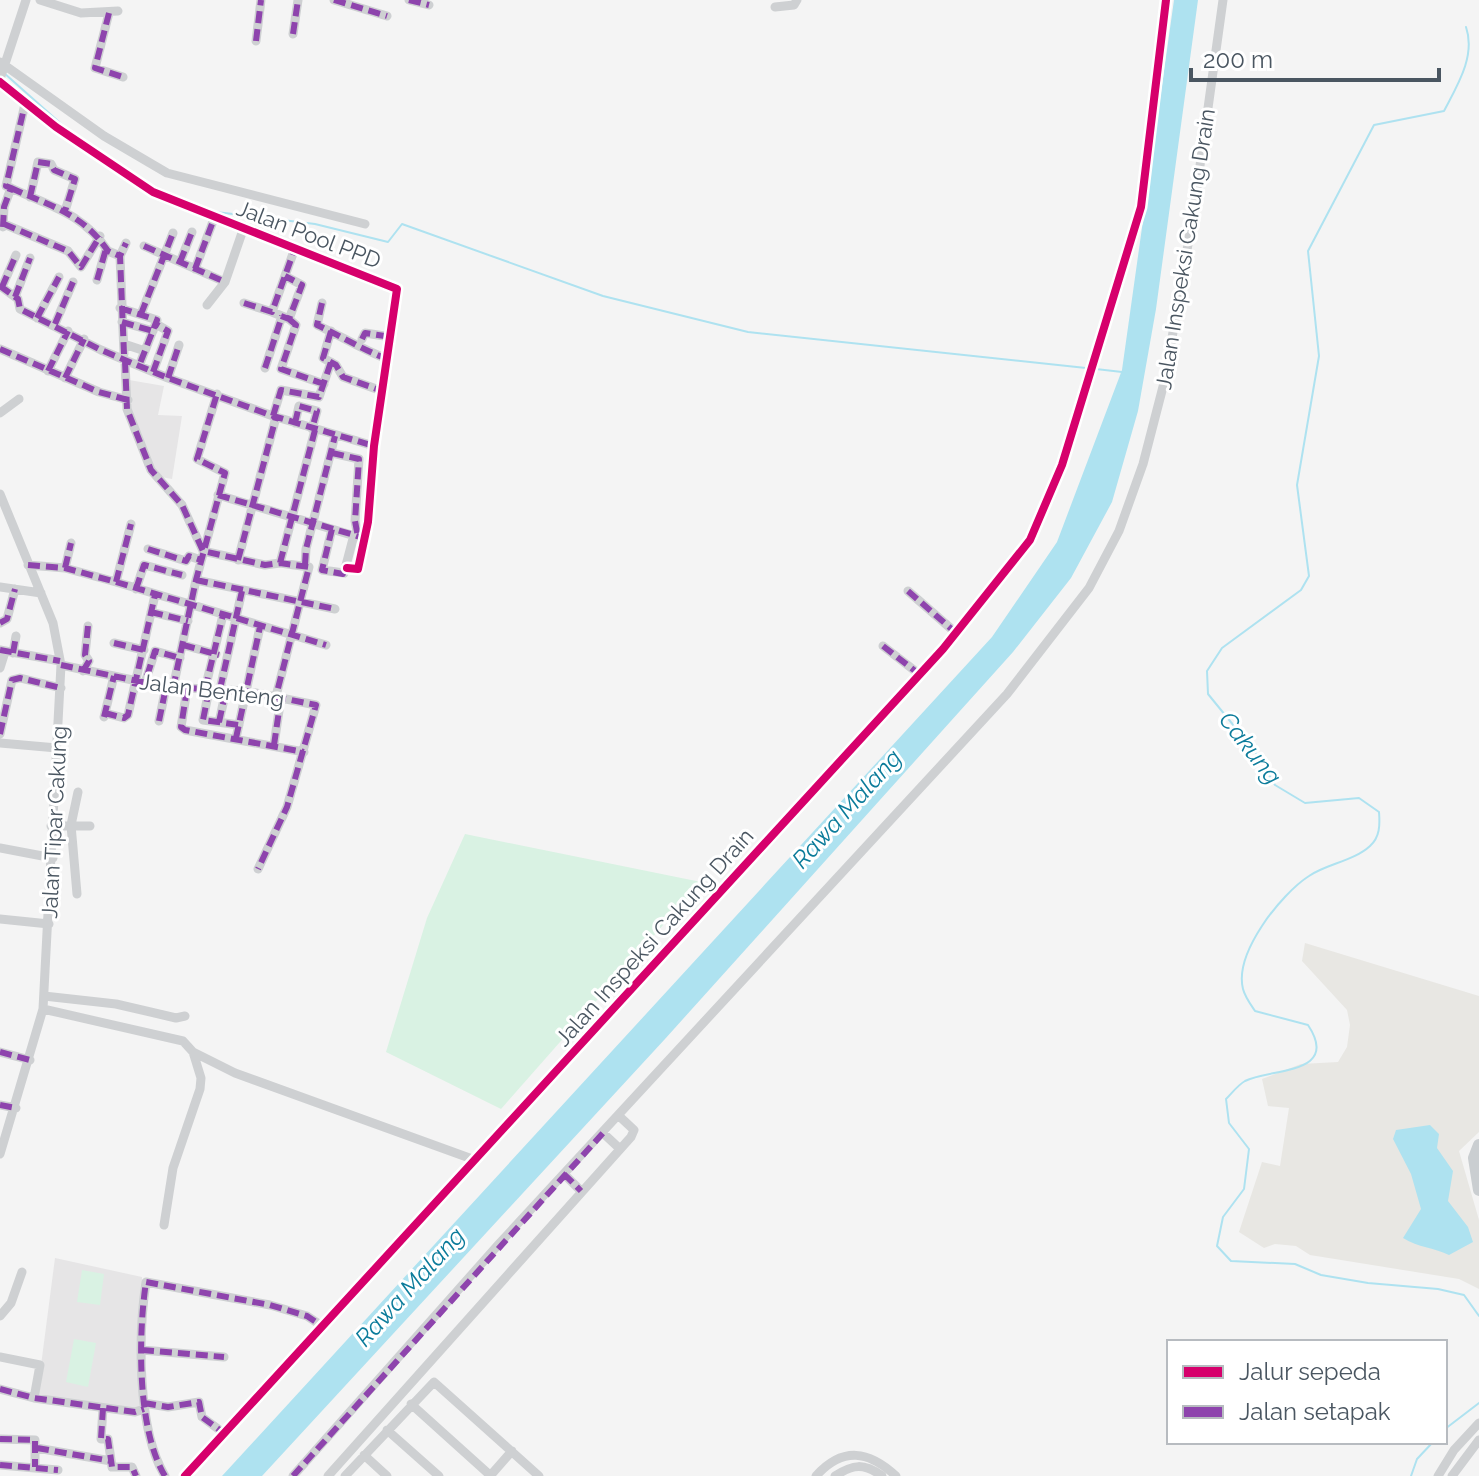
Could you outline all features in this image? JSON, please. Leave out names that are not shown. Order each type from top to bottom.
[{"type":"main road","points":[[1479,1145],[1474,1158],[1479,1190]]},
{"type":"street","points":[[26,0],[2,71],[167,173],[365,224]]},
{"type":"street","points":[[40,0],[73,12],[113,12],[95,68],[123,77]]},
{"type":"street","points":[[256,41],[261,0]]},
{"type":"street","points":[[293,34],[298,0]]},
{"type":"street","points":[[334,0],[387,16]]},
{"type":"street","points":[[409,0],[429,5]]},
{"type":"street","points":[[775,7],[794,5],[797,0]]},
{"type":"street","name":"Jalan Inspeksi Cakung Drain","points":[[185,1476],[919,674],[1013,565],[1037,528],[1062,465],[1141,207],[1166,0]]},
{"type":"street","name":"Jalan Inspeksi Cakung Drain","points":[[293,1476],[564,1174],[1007,694],[1051,639],[1104,563],[1143,464],[1165,379],[1194,209],[1223,0]]},
{"type":"street","name":"Jalan Pool PPD","points":[[2,71],[25,104],[145,187],[397,289],[374,446],[370,501],[359,537],[358,569],[347,568],[342,575],[322,570],[332,529]]},
{"type":"street","points":[[25,104],[6,186],[4,226],[68,251],[81,267],[100,236]]},
{"type":"street","points":[[30,197],[38,162],[51,164],[54,170],[75,179],[65,211]]},
{"type":"street","points":[[6,186],[65,211],[100,236],[106,249],[120,256]]},
{"type":"street","points":[[195,269],[215,216]]},
{"type":"street","points":[[207,305],[225,282],[244,227]]},
{"type":"street","points":[[180,262],[192,232]]},
{"type":"street","points":[[141,314],[173,233]]},
{"type":"street","points":[[126,243],[120,256],[120,308],[127,400],[151,470],[182,505],[202,555]]},
{"type":"street","points":[[144,246],[225,282]]},
{"type":"street","points":[[265,368],[281,316],[285,276],[295,248]]},
{"type":"street","points":[[97,280],[106,249]]},
{"type":"street","points":[[15,297],[1,286],[16,255]]},
{"type":"street","points":[[30,258],[15,297],[18,308],[84,339],[124,353],[139,366],[168,378],[295,423],[374,446]]},
{"type":"street","points":[[281,316],[302,285],[285,276]]},
{"type":"street","points":[[37,318],[59,277]]},
{"type":"street","points":[[55,324],[73,282]]},
{"type":"street","points":[[244,303],[296,323],[281,369],[292,369],[324,384]]},
{"type":"street","points":[[322,303],[316,325],[331,331],[345,342],[387,359]]},
{"type":"street","points":[[120,308],[157,319],[139,366]]},
{"type":"street","points":[[122,322],[168,331],[153,372]]},
{"type":"street","points":[[48,371],[68,331]]},
{"type":"street","points":[[331,331],[323,356],[343,377],[382,391]]},
{"type":"street","points":[[362,339],[365,333],[391,337]]},
{"type":"street","points":[[65,378],[84,339]]},
{"type":"street","points":[[168,378],[179,345]]},
{"type":"street","points":[[0,349],[107,395],[127,400]]},
{"type":"street","points":[[124,353],[145,351]]},
{"type":"street","points":[[238,560],[281,390],[317,399],[331,362]]},
{"type":"street","points":[[159,721],[180,658],[224,470],[197,459],[217,394]]},
{"type":"street","points":[[104,406],[107,395]]},
{"type":"street","points":[[0,413],[19,399]]},
{"type":"street","points":[[280,563],[317,411],[299,406],[295,423]]},
{"type":"street","points":[[305,565],[335,436]]},
{"type":"street","points":[[218,495],[359,537],[356,499],[359,459],[332,453]]},
{"type":"street","name":"Jalan Tipar Cakung","points":[[0,495],[53,623],[61,688],[43,1009],[0,1154]]},
{"type":"street","points":[[356,499],[370,501]]},
{"type":"street","points":[[116,582],[131,524]]},
{"type":"street","points":[[65,568],[71,543]]},
{"type":"street","points":[[148,549],[186,561],[189,556],[202,555],[265,565],[280,563],[309,567],[278,696],[274,745]]},
{"type":"street","points":[[28,565],[65,568],[326,645]]},
{"type":"street","points":[[136,589],[144,565],[182,575]]},
{"type":"street","points":[[196,580],[335,609]]},
{"type":"street","points":[[0,587],[41,593]]},
{"type":"street","points":[[0,623],[7,619],[15,589]]},
{"type":"street","points":[[219,722],[227,657],[242,591]]},
{"type":"street","points":[[908,591],[956,633]]},
{"type":"street","points":[[141,683],[155,595]]},
{"type":"street","points":[[151,612],[188,621]]},
{"type":"street","points":[[223,615],[203,720],[239,725]]},
{"type":"street","points":[[83,671],[89,661],[85,655],[88,626]]},
{"type":"street","points":[[236,738],[260,627]]},
{"type":"street","points":[[0,668],[16,636]]},
{"type":"street","points":[[114,643],[144,650]]},
{"type":"street","points":[[183,645],[227,657]]},
{"type":"street","points":[[883,646],[919,674]]},
{"type":"street","name":"Jalan Benteng","points":[[6,651],[141,683],[170,688],[246,691],[316,705],[304,752]]},
{"type":"street","points":[[114,676],[105,715],[127,718],[155,651],[180,658]]},
{"type":"street","points":[[0,734],[12,680],[20,678],[61,688]]},
{"type":"street","points":[[187,689],[182,729],[304,752],[287,807],[258,869]]},
{"type":"street","points":[[0,743],[57,748]]},
{"type":"street","points":[[77,894],[71,825],[78,792]]},
{"type":"street","points":[[51,826],[90,826]]},
{"type":"street","points":[[0,848],[53,858]]},
{"type":"street","points":[[0,919],[49,924]]},
{"type":"street","points":[[44,996],[116,1004],[176,1018],[185,1016]]},
{"type":"street","points":[[43,1009],[183,1041],[193,1052],[235,1073],[475,1160]]},
{"type":"street","points":[[0,1052],[30,1060]]},
{"type":"street","points":[[164,1225],[173,1168],[200,1089],[201,1078],[193,1052]]},
{"type":"street","points":[[0,1105],[16,1108]]},
{"type":"street","points":[[328,1476],[635,1131],[618,1115]]},
{"type":"street","points":[[603,1133],[619,1148]]},
{"type":"street","points":[[564,1174],[581,1191]]},
{"type":"street","points":[[0,1316],[11,1303],[22,1272]]},
{"type":"street","points":[[165,1476],[151,1450],[144,1406],[142,1350],[145,1285],[150,1281],[270,1305],[307,1316],[322,1326]]},
{"type":"street","points":[[142,1350],[224,1357]]},
{"type":"street","points":[[0,1357],[40,1365],[34,1398]]},
{"type":"street","points":[[345,1476],[429,1384],[439,1383],[539,1476]]},
{"type":"street","points":[[0,1389],[34,1398],[135,1412],[144,1406],[168,1407],[199,1402],[202,1417],[225,1434]]},
{"type":"street","points":[[411,1404],[491,1476],[512,1451]]},
{"type":"street","points":[[103,1408],[101,1439],[108,1439],[113,1468],[134,1468],[136,1476]]},
{"type":"street","points":[[1438,1476],[1454,1450],[1479,1423]]},
{"type":"street","points":[[387,1430],[439,1476]]},
{"type":"street","points":[[0,1439],[111,1461]]},
{"type":"street","points":[[1452,1476],[1479,1440]]},
{"type":"street","points":[[36,1444],[36,1470]]},
{"type":"street","points":[[816,1476],[841,1457],[854,1453],[868,1456],[896,1476]]},
{"type":"street","points":[[364,1455],[387,1476]]},
{"type":"street","points":[[0,1465],[58,1470]]},
{"type":"street","points":[[835,1476],[857,1465],[867,1466],[882,1476]]},
{"type":"shaded area","points":[[129,380],[164,386],[158,415],[182,416],[172,479],[156,476],[138,438],[127,395]]},
{"type":"shaded area","points":[[1305,943],[1479,996],[1479,1132],[1459,1151],[1479,1220],[1479,1289],[1459,1279],[1310,1255],[1296,1246],[1275,1244],[1264,1248],[1239,1232],[1262,1162],[1280,1166],[1289,1108],[1268,1106],[1262,1079],[1301,1064],[1338,1062],[1347,1047],[1350,1025],[1347,1010],[1302,961]]},
{"type":"shaded area","points":[[55,1258],[142,1277],[140,1410],[37,1396]]},
{"type":"green space","points":[[465,834],[701,882],[501,1109],[386,1052],[427,918]]},
{"type":"green space","points":[[82,1270],[104,1274],[100,1305],[77,1302]]},
{"type":"green space","points":[[74,1339],[96,1343],[88,1387],[66,1382]]},
{"type":"water","name":"Rawa Malang","points":[[1174,0],[1198,0],[1156,309],[1138,411],[1112,502],[1071,578],[1013,652],[665,1039],[262,1476],[222,1476],[992,637],[1057,542],[1122,370]]},
{"type":"water","points":[[1430,1125],[1439,1134],[1437,1148],[1453,1171],[1448,1201],[1468,1227],[1473,1242],[1449,1255],[1403,1238],[1421,1209],[1411,1174],[1393,1139],[1396,1130]]},
{"type":"waterway","name":"Cakung","points":[[1466,27],[1467,60],[1444,111],[1374,125],[1308,251],[1319,356],[1297,485],[1309,576],[1301,590],[1222,648],[1207,671],[1208,694],[1256,753],[1275,785],[1305,803],[1359,798],[1379,812],[1378,835],[1370,846],[1316,872],[1298,885],[1273,910],[1246,959],[1243,989],[1255,1011],[1308,1025],[1316,1041],[1316,1053],[1299,1067],[1245,1081],[1226,1099],[1229,1123],[1249,1149],[1244,1189],[1223,1217],[1217,1246],[1231,1261],[1295,1264],[1321,1275],[1464,1295],[1479,1316]]},
{"type":"waterway","points":[[4,73],[68,130]]},
{"type":"waterway","points":[[216,212],[315,224],[388,242],[402,224],[603,296],[748,332],[1086,368]]},
{"type":"waterway","points":[[1096,369],[1122,372]]},
{"type":"waterway","name":"Cakung","points":[[1447,1427],[1479,1403]]},
{"type":"waterway","name":"Cakung","points":[[1411,1476],[1417,1459],[1431,1444]]},
{"type":"marked path","points":[[256,41],[261,0]]},
{"type":"marked path","points":[[293,34],[298,0]]},
{"type":"marked path","points":[[334,0],[387,16]]},
{"type":"marked path","points":[[409,0],[429,5]]},
{"type":"marked path","points":[[109,13],[95,68],[123,77]]},
{"type":"marked path","points":[[3,227],[4,207],[11,188],[6,186],[25,104]]},
{"type":"marked path","points":[[30,197],[38,162],[51,164],[54,170],[75,179],[65,211]]},
{"type":"marked path","points":[[11,188],[77,219],[108,251],[120,256]]},
{"type":"marked path","points":[[195,269],[215,216]]},
{"type":"marked path","points":[[4,224],[68,251],[81,267],[100,236]]},
{"type":"marked path","points":[[180,262],[192,232]]},
{"type":"marked path","points":[[141,314],[173,233]]},
{"type":"marked path","points":[[124,354],[120,256],[126,243]]},
{"type":"marked path","points":[[144,246],[225,282]]},
{"type":"marked path","points":[[244,303],[272,312],[295,248]]},
{"type":"marked path","points":[[97,280],[106,249]]},
{"type":"marked path","points":[[2,287],[16,255]]},
{"type":"marked path","points":[[15,297],[30,258]]},
{"type":"marked path","points":[[281,316],[289,319],[302,285],[285,276]]},
{"type":"marked path","points":[[37,318],[59,277]]},
{"type":"marked path","points":[[55,324],[73,282]]},
{"type":"marked path","points":[[0,286],[18,299],[20,309],[101,350],[273,416],[374,446]]},
{"type":"marked path","points":[[322,303],[317,325],[387,359]]},
{"type":"marked path","points":[[120,308],[157,320],[139,366]]},
{"type":"marked path","points":[[265,368],[282,316]]},
{"type":"marked path","points":[[289,319],[296,325],[281,369],[324,384]]},
{"type":"marked path","points":[[122,322],[153,331]]},
{"type":"marked path","points":[[153,372],[168,331],[156,324]]},
{"type":"marked path","points":[[48,371],[68,331]]},
{"type":"marked path","points":[[331,331],[323,358],[336,365],[343,377],[382,391]]},
{"type":"marked path","points":[[362,339],[365,333],[391,337]]},
{"type":"marked path","points":[[65,378],[84,339]]},
{"type":"marked path","points":[[168,378],[179,345]]},
{"type":"marked path","points":[[0,349],[99,392],[128,400]]},
{"type":"marked path","points":[[125,361],[127,409],[151,470],[182,505],[203,551],[265,565],[280,563],[309,567],[276,696]]},
{"type":"marked path","points":[[273,416],[281,390],[319,397],[331,362]]},
{"type":"marked path","points":[[173,688],[196,580],[225,473],[197,459],[217,394]]},
{"type":"marked path","points":[[295,423],[299,406],[317,411],[312,429]]},
{"type":"marked path","points":[[238,560],[276,417]]},
{"type":"marked path","points":[[280,563],[315,430]]},
{"type":"marked path","points":[[305,565],[306,549],[335,436]]},
{"type":"marked path","points":[[332,453],[359,459],[355,521],[358,537]]},
{"type":"marked path","points":[[218,495],[354,535],[365,539],[363,545]]},
{"type":"marked path","points":[[116,582],[131,524]]},
{"type":"marked path","points":[[332,529],[322,570],[343,574],[347,564]]},
{"type":"marked path","points":[[65,568],[71,543]]},
{"type":"marked path","points":[[148,549],[186,561],[189,556],[201,560]]},
{"type":"marked path","points":[[28,565],[65,568],[326,645]]},
{"type":"marked path","points":[[136,589],[144,565],[182,575]]},
{"type":"marked path","points":[[196,580],[335,609]]},
{"type":"marked path","points":[[0,623],[7,619],[15,589]]},
{"type":"marked path","points":[[220,689],[242,591]]},
{"type":"marked path","points":[[908,591],[956,633]]},
{"type":"marked path","points":[[105,713],[124,718],[128,715],[155,595]]},
{"type":"marked path","points":[[151,612],[188,621]]},
{"type":"marked path","points":[[205,689],[223,615]]},
{"type":"marked path","points":[[83,671],[89,661],[85,655],[88,626]]},
{"type":"marked path","points":[[236,738],[260,627]]},
{"type":"marked path","points":[[13,653],[16,636]]},
{"type":"marked path","points":[[114,643],[144,650]]},
{"type":"marked path","points":[[183,645],[219,655]]},
{"type":"marked path","points":[[883,646],[919,674]]},
{"type":"marked path","points":[[0,650],[60,661]]},
{"type":"marked path","points":[[147,676],[155,651],[180,658]]},
{"type":"marked path","points":[[61,665],[166,687],[246,691],[316,705],[287,807],[258,869]]},
{"type":"marked path","points":[[104,717],[114,676]]},
{"type":"marked path","points":[[0,734],[12,680],[20,678],[61,688]]},
{"type":"marked path","points":[[159,721],[166,687]]},
{"type":"marked path","points":[[187,689],[181,727],[185,730],[304,752]]},
{"type":"marked path","points":[[209,690],[203,720],[239,725]]},
{"type":"marked path","points":[[219,722],[226,690]]},
{"type":"marked path","points":[[274,745],[281,697]]},
{"type":"marked path","points":[[0,1052],[30,1060]]},
{"type":"marked path","points":[[0,1105],[16,1108]]},
{"type":"marked path","points":[[293,1476],[603,1133]]},
{"type":"marked path","points":[[564,1174],[581,1191]]},
{"type":"marked path","points":[[165,1476],[149,1434],[142,1382],[146,1282],[270,1305],[307,1316],[322,1326]]},
{"type":"marked path","points":[[142,1350],[224,1357]]},
{"type":"marked path","points":[[0,1389],[34,1398],[135,1412],[144,1409]]},
{"type":"marked path","points":[[144,1403],[168,1407],[199,1402],[202,1417],[225,1434]]},
{"type":"marked path","points":[[103,1408],[101,1439],[108,1439],[112,1467],[132,1467],[136,1476]]},
{"type":"marked path","points":[[0,1439],[35,1440],[35,1467]]},
{"type":"marked path","points":[[37,1448],[111,1461]]},
{"type":"marked path","points":[[0,1465],[58,1470]]},
{"type":"cycle path","points":[[185,1476],[943,649],[1030,540],[1062,465],[1141,207],[1166,0]]},
{"type":"cycle path","points":[[0,82],[56,127],[153,192],[397,289],[374,446],[368,522],[358,569],[347,568]]}]
